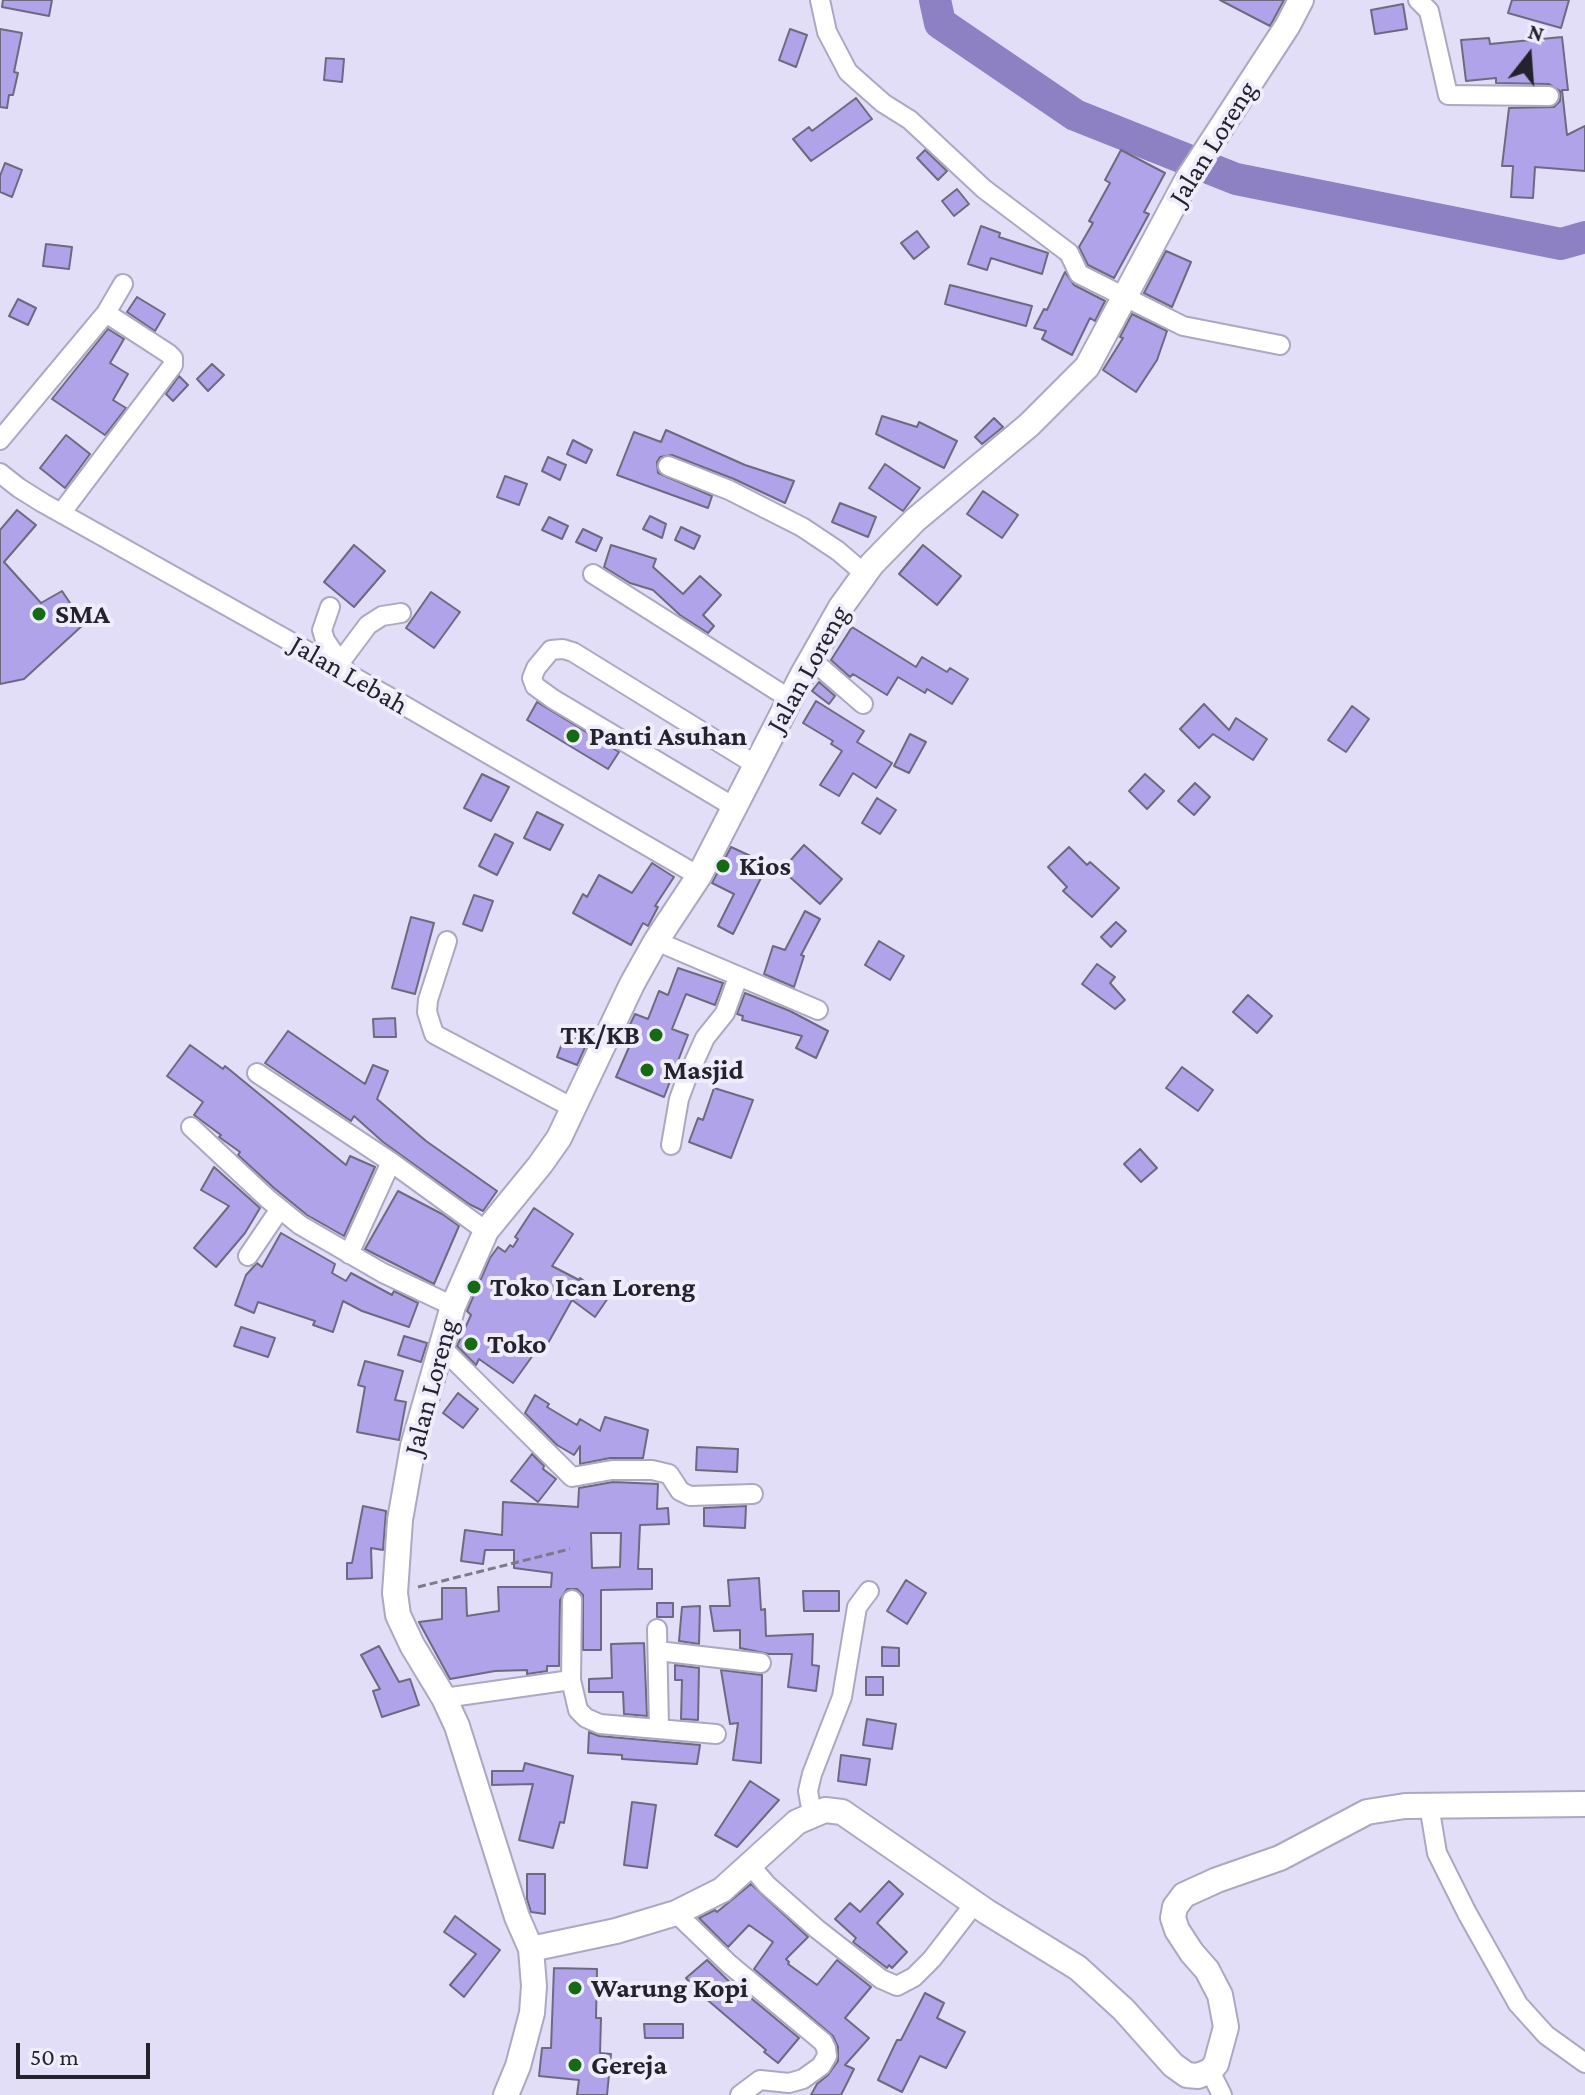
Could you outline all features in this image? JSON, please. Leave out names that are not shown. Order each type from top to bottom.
[{"type":"street","points":[[820,0],[827,32],[848,72],[866,90],[910,120],[984,189],[1069,253],[1079,274],[1183,326],[1280,345]]},
{"type":"street","name":"Jalan Loreng","points":[[506,2095],[518,2066],[532,2013],[534,1986],[531,1949],[517,1917],[457,1726],[398,1615],[395,1593],[400,1520],[413,1446],[453,1306],[486,1231],[559,1138],[609,1030],[656,941],[699,876],[841,607],[865,574],[915,520],[991,457],[1087,367],[1187,180],[1301,0]]},
{"type":"street","points":[[1418,0],[1429,11],[1448,95],[1549,96]]},
{"type":"street","points":[[0,440],[106,313],[123,284]]},
{"type":"street","points":[[62,512],[173,365],[169,354],[106,313]]},
{"type":"street","points":[[668,466],[729,490],[802,527],[865,574]]},
{"type":"street","name":"Jalan Lebah","points":[[0,473],[19,488],[344,667],[699,876]]},
{"type":"street","points":[[593,574],[790,699]]},
{"type":"street","points":[[330,607],[322,630],[325,640],[344,667],[368,625],[382,616],[401,613]]},
{"type":"street","points":[[734,807],[553,699],[535,686],[532,678],[536,668],[551,650],[573,652],[756,765]]},
{"type":"street","points":[[811,659],[863,704]]},
{"type":"street","points":[[447,941],[428,1000],[427,1012],[434,1034],[573,1108]]},
{"type":"street","points":[[656,941],[818,1010]]},
{"type":"street","points":[[671,1145],[679,1099],[686,1080],[705,1038],[725,1013],[738,977]]},
{"type":"street","points":[[257,1073],[391,1162],[486,1231]]},
{"type":"street","points":[[191,1127],[280,1209],[323,1240],[453,1306]]},
{"type":"street","points":[[349,1254],[391,1162]]},
{"type":"street","points":[[248,1256],[280,1209]]},
{"type":"street","points":[[441,1347],[572,1477],[612,1470],[652,1470],[669,1474],[680,1491],[690,1496],[753,1494]]},
{"type":"street","points":[[812,1814],[808,1791],[812,1774],[842,1697],[857,1607],[869,1591]]},
{"type":"street","points":[[572,1600],[571,1680],[574,1703],[586,1718],[611,1726],[716,1734]]},
{"type":"street","points":[[657,1629],[659,1728]]},
{"type":"street","points":[[658,1651],[761,1663]]},
{"type":"street","points":[[444,1698],[571,1680]]},
{"type":"street","points":[[531,1949],[616,1931],[676,1913],[722,1890],[797,1822],[825,1810],[842,1812],[975,1903],[1078,1968],[1124,2010],[1182,2073],[1198,2076],[1210,2071],[1216,2064],[1225,2039],[1224,2010],[1207,1970],[1177,1930],[1173,1918],[1179,1900],[1198,1888],[1280,1858],[1367,1812],[1429,1805],[1585,1804]]},
{"type":"street","points":[[1429,1805],[1437,1853],[1518,2004],[1546,2035],[1585,2063]]},
{"type":"street","points":[[749,1864],[767,1885],[817,1929],[881,1979],[897,1986],[914,1977],[932,1959],[975,1903]]},
{"type":"street","points":[[676,1913],[729,1964],[823,2042],[826,2048],[827,2056],[821,2066],[803,2079],[789,2083],[760,2080],[740,2095]]},
{"type":"street","points":[[1210,2071],[1222,2095]]},
{"type":"path","points":[[395,1593],[570,1549]]},
{"type":"building","points":[[3,0],[52,0],[49,16],[2,7]]},
{"type":"building","points":[[1220,0],[1284,0],[1270,26]]},
{"type":"building","points":[[1512,0],[1569,0],[1561,28],[1508,13]]},
{"type":"building","points":[[1403,4],[1407,29],[1375,34],[1371,10]]},
{"type":"building","points":[[0,29],[22,33],[14,72],[18,73],[7,108],[0,107]]},
{"type":"building","points":[[790,29],[807,35],[796,67],[779,60]]},
{"type":"building","points":[[1562,37],[1568,90],[1562,90],[1567,135],[1585,126],[1585,171],[1535,167],[1533,198],[1511,197],[1513,166],[1502,166],[1509,108],[1554,107],[1560,101],[1560,91],[1549,84],[1496,83],[1496,78],[1466,81],[1461,40],[1489,38],[1490,44]]},
{"type":"building","points":[[326,58],[344,59],[342,82],[324,80]]},
{"type":"building","points":[[856,98],[872,119],[811,161],[793,139],[809,127],[812,131]]},
{"type":"building","points":[[925,150],[947,171],[938,180],[917,158]]},
{"type":"building","points":[[1121,150],[1165,173],[1144,212],[1149,214],[1114,278],[1088,265],[1079,247],[1093,223],[1089,221],[1110,183],[1105,180]]},
{"type":"building","points":[[5,163],[22,170],[12,197],[0,192],[0,176]]},
{"type":"building","points":[[957,189],[969,204],[954,216],[942,201]]},
{"type":"building","points":[[981,226],[1000,233],[999,237],[1048,253],[1042,274],[991,258],[987,270],[968,264]]},
{"type":"building","points":[[917,231],[929,247],[914,259],[901,243]]},
{"type":"building","points":[[46,244],[72,247],[69,269],[43,266]]},
{"type":"building","points":[[1166,251],[1191,262],[1172,307],[1144,293]]},
{"type":"building","points":[[1065,272],[1074,285],[1105,301],[1095,321],[1090,318],[1072,355],[1042,339],[1046,331],[1034,328],[1044,309],[1047,310]]},
{"type":"building","points":[[950,285],[1032,306],[1026,326],[945,304]]},
{"type":"building","points":[[137,297],[165,314],[155,331],[127,312]]},
{"type":"building","points":[[18,299],[36,308],[28,325],[9,316]]},
{"type":"building","points":[[1132,314],[1167,331],[1157,360],[1136,392],[1103,370],[1123,338],[1120,337]]},
{"type":"building","points":[[108,329],[124,339],[110,363],[128,374],[113,400],[126,408],[105,435],[52,399]]},
{"type":"building","points":[[212,364],[224,375],[208,391],[197,379]]},
{"type":"building","points":[[179,376],[188,385],[173,401],[166,394]]},
{"type":"building","points":[[882,416],[917,427],[919,422],[957,441],[944,468],[876,434]]},
{"type":"building","points":[[994,418],[1003,427],[982,444],[975,437]]},
{"type":"building","points":[[666,430],[745,465],[794,481],[785,503],[672,455],[660,457],[658,473],[712,496],[708,508],[617,475],[634,432],[661,442]]},
{"type":"building","points":[[66,435],[90,454],[65,488],[40,468]]},
{"type":"building","points":[[573,440],[592,450],[586,463],[567,454]]},
{"type":"building","points":[[548,457],[566,465],[560,480],[542,471]]},
{"type":"building","points":[[885,464],[920,488],[903,511],[869,488]]},
{"type":"building","points":[[505,476],[527,484],[519,505],[497,497]]},
{"type":"building","points":[[983,491],[1018,515],[1002,538],[967,514]]},
{"type":"building","points":[[840,503],[876,517],[868,537],[832,522]]},
{"type":"building","name":"SMA","points":[[17,510],[36,525],[4,562],[41,603],[62,591],[84,624],[24,679],[0,684],[0,530]]},
{"type":"building","points":[[650,516],[666,524],[662,538],[643,529]]},
{"type":"building","points":[[549,517],[568,526],[562,539],[542,530]]},
{"type":"building","points":[[681,527],[700,536],[694,549],[675,540]]},
{"type":"building","points":[[583,529],[602,538],[596,551],[576,542]]},
{"type":"building","points":[[354,545],[385,571],[354,607],[324,582]]},
{"type":"building","points":[[611,545],[656,559],[653,567],[683,594],[700,576],[721,595],[703,615],[714,626],[708,633],[680,615],[653,590],[630,583],[604,567]]},
{"type":"building","points":[[923,545],[961,576],[937,605],[899,574]]},
{"type":"building","points":[[431,592],[460,612],[434,648],[406,628]]},
{"type":"building","points":[[852,627],[916,667],[922,657],[947,672],[950,668],[968,679],[952,704],[898,677],[887,695],[853,674],[850,677],[831,660]]},
{"type":"building","points":[[819,682],[835,696],[829,704],[812,691]]},
{"type":"building","points":[[816,701],[864,731],[857,742],[892,763],[876,788],[853,773],[839,796],[820,785],[842,751],[831,744],[833,741],[803,723]]},
{"type":"building","name":"Panti Asuhan","points":[[537,702],[619,752],[608,769],[527,720]]},
{"type":"building","points":[[1204,704],[1229,730],[1236,718],[1267,739],[1253,760],[1213,734],[1199,748],[1180,729]]},
{"type":"building","points":[[1352,706],[1369,719],[1346,752],[1328,740]]},
{"type":"building","points":[[910,734],[926,742],[909,773],[894,766]]},
{"type":"building","points":[[482,774],[509,787],[491,821],[464,808]]},
{"type":"building","points":[[1145,774],[1164,791],[1147,809],[1129,791]]},
{"type":"building","points":[[1195,783],[1210,797],[1194,815],[1178,801]]},
{"type":"building","points":[[877,798],[896,810],[880,834],[862,823]]},
{"type":"building","points":[[537,812],[563,825],[550,850],[524,838]]},
{"type":"building","points":[[495,834],[513,843],[497,875],[479,866]]},
{"type":"building","points":[[804,845],[842,879],[820,904],[782,870]]},
{"type":"building","points":[[731,847],[768,864],[733,934],[718,926],[734,894],[712,883]]},
{"type":"building","points":[[1069,847],[1087,865],[1090,862],[1119,888],[1092,917],[1063,891],[1067,887],[1048,867]]},
{"type":"building","points":[[652,863],[674,877],[655,906],[658,907],[648,926],[643,923],[631,945],[573,913],[583,894],[587,897],[599,875],[632,893]]},
{"type":"building","points":[[474,895],[493,901],[482,931],[463,924]]},
{"type":"building","points":[[805,911],[820,919],[801,955],[804,956],[794,987],[764,974],[773,946],[785,950]]},
{"type":"building","points":[[411,917],[434,923],[415,994],[392,988]]},
{"type":"building","points":[[1116,922],[1126,931],[1111,947],[1101,937]]},
{"type":"building","points":[[879,941],[904,956],[890,980],[865,965]]},
{"type":"building","points":[[1097,964],[1115,977],[1110,983],[1125,1000],[1115,1009],[1082,984]]},
{"type":"building","points":[[678,968],[723,983],[715,1005],[686,994],[672,1029],[688,1035],[664,1097],[616,1077],[633,1038],[625,1035],[635,1014],[648,1019],[659,991],[668,995]]},
{"type":"building","points":[[745,993],[828,1031],[816,1058],[796,1048],[802,1036],[742,1020],[743,1016],[737,1014]]},
{"type":"building","points":[[1248,995],[1272,1016],[1257,1033],[1233,1012]]},
{"type":"building","points":[[395,1018],[396,1037],[374,1037],[373,1019]]},
{"type":"building","points":[[288,1031],[365,1084],[373,1065],[388,1071],[377,1099],[426,1141],[497,1191],[483,1211],[383,1142],[354,1116],[351,1121],[265,1063]]},
{"type":"building","points":[[565,1035],[587,1043],[577,1065],[557,1057]]},
{"type":"building","points":[[190,1045],[223,1069],[225,1066],[346,1165],[350,1156],[375,1167],[344,1236],[307,1215],[238,1155],[240,1152],[219,1137],[221,1135],[194,1115],[203,1102],[167,1076]]},
{"type":"building","points":[[1182,1067],[1213,1090],[1198,1111],[1166,1088]]},
{"type":"building","points":[[714,1088],[753,1100],[731,1158],[689,1142],[698,1118],[703,1120]]},
{"type":"building","points":[[1140,1149],[1157,1168],[1141,1182],[1124,1164]]},
{"type":"building","points":[[214,1167],[260,1208],[245,1233],[216,1267],[194,1248],[229,1206],[201,1190]]},
{"type":"building","points":[[398,1191],[459,1226],[434,1284],[365,1249]]},
{"type":"building","points":[[534,1208],[573,1234],[552,1266],[580,1278],[608,1298],[595,1317],[572,1300],[542,1354],[536,1351],[513,1383],[479,1359],[476,1365],[457,1346],[471,1315],[467,1311],[490,1258],[498,1247],[505,1252],[510,1245],[513,1247],[518,1239],[515,1237]]},
{"type":"building","points":[[281,1233],[335,1264],[332,1273],[346,1281],[351,1273],[392,1295],[394,1291],[418,1303],[409,1327],[343,1301],[333,1332],[313,1325],[315,1321],[258,1302],[254,1313],[235,1305],[246,1275],[257,1263],[262,1267]]},
{"type":"building","points":[[241,1327],[275,1338],[268,1357],[234,1346]]},
{"type":"building","points":[[404,1336],[427,1343],[421,1362],[398,1355]]},
{"type":"building","points":[[365,1361],[403,1371],[395,1400],[406,1402],[399,1440],[357,1432],[365,1387],[358,1385]]},
{"type":"building","points":[[458,1393],[478,1409],[463,1428],[443,1413]]},
{"type":"building","points":[[535,1395],[549,1404],[547,1407],[577,1425],[580,1419],[600,1431],[605,1417],[648,1430],[643,1458],[610,1458],[580,1464],[580,1446],[574,1455],[557,1445],[525,1413]]},
{"type":"building","points":[[697,1447],[738,1449],[737,1472],[696,1470]]},
{"type":"building","points":[[532,1454],[544,1466],[543,1469],[556,1479],[538,1502],[511,1481]]},
{"type":"building","points":[[613,1482],[658,1484],[657,1509],[668,1508],[669,1524],[640,1525],[638,1569],[652,1569],[652,1589],[601,1590],[601,1650],[583,1650],[583,1595],[577,1589],[567,1589],[560,1600],[559,1666],[547,1666],[547,1671],[527,1674],[527,1670],[495,1671],[450,1679],[419,1622],[442,1619],[442,1588],[466,1588],[467,1616],[499,1611],[498,1587],[551,1587],[552,1573],[514,1568],[514,1550],[485,1550],[483,1564],[461,1561],[465,1530],[502,1535],[503,1502],[578,1507],[579,1488]],"holes":[[[591,1533],[621,1533],[620,1567],[592,1568]]]},
{"type":"building","points":[[363,1506],[386,1511],[383,1550],[371,1548],[372,1578],[347,1579],[347,1563],[352,1563]]},
{"type":"building","points":[[746,1506],[745,1528],[704,1526],[704,1508]]},
{"type":"building","points":[[759,1578],[766,1636],[813,1634],[812,1665],[819,1666],[816,1691],[788,1687],[792,1654],[769,1654],[740,1648],[740,1630],[714,1631],[710,1606],[730,1606],[728,1580]]},
{"type":"building","points":[[906,1580],[926,1593],[907,1624],[887,1611]]},
{"type":"building","points":[[803,1591],[839,1591],[839,1611],[804,1611]]},
{"type":"building","points":[[657,1603],[673,1603],[673,1617],[657,1617]]},
{"type":"building","points":[[700,1606],[699,1644],[679,1641],[682,1607]]},
{"type":"building","points":[[644,1643],[647,1716],[624,1714],[623,1692],[589,1692],[589,1679],[612,1678],[611,1644]]},
{"type":"building","points":[[379,1646],[399,1682],[410,1679],[419,1705],[382,1717],[373,1691],[380,1689],[361,1655]]},
{"type":"building","points":[[882,1647],[899,1648],[899,1666],[882,1666]]},
{"type":"building","points":[[675,1665],[699,1668],[698,1720],[681,1719],[682,1680],[675,1680]]},
{"type":"building","points":[[721,1670],[762,1675],[761,1763],[733,1760],[738,1723],[730,1724]]},
{"type":"building","points":[[866,1677],[883,1677],[883,1695],[866,1695]]},
{"type":"building","points":[[867,1719],[896,1724],[892,1749],[863,1745]]},
{"type":"building","points":[[589,1732],[599,1736],[700,1745],[697,1764],[622,1759],[622,1755],[588,1753]]},
{"type":"building","points":[[841,1755],[870,1759],[866,1785],[838,1781]]},
{"type":"building","points":[[525,1763],[573,1776],[564,1823],[560,1822],[553,1848],[519,1840],[533,1784],[492,1785],[492,1771],[523,1771]]},
{"type":"building","points":[[750,1781],[779,1800],[737,1847],[715,1835]]},
{"type":"building","points":[[632,1802],[656,1805],[647,1868],[624,1865]]},
{"type":"building","points":[[527,1874],[545,1874],[545,1914],[531,1912],[527,1899]]},
{"type":"building","points":[[889,1881],[903,1894],[877,1923],[907,1952],[892,1968],[889,1965],[887,1968],[853,1942],[856,1938],[835,1919],[850,1903],[860,1912]]},
{"type":"building","points":[[751,1884],[808,1937],[786,1959],[788,1964],[817,1985],[837,1960],[871,1987],[845,2018],[869,2038],[845,2065],[854,2069],[841,2095],[811,2095],[838,2061],[838,2047],[833,2036],[754,1969],[773,1942],[749,1925],[728,1947],[699,1918],[715,1910],[717,1912]]},
{"type":"building","points":[[455,1916],[500,1950],[464,1997],[450,1985],[476,1954],[444,1932]]},
{"type":"building","points":[[707,1960],[739,1991],[799,2038],[778,2063],[686,1978]]},
{"type":"building","points":[[554,1968],[597,1969],[596,2018],[601,2018],[600,2053],[611,2054],[607,2095],[577,2095],[579,2080],[539,2076],[542,2048],[551,2048]]},
{"type":"building","points":[[925,1993],[944,2003],[937,2018],[965,2032],[946,2068],[920,2056],[902,2092],[878,2080]]},
{"type":"building","points":[[644,2024],[683,2024],[683,2038],[645,2038]]},
{"type":"waterway","points":[[935,0],[940,23],[1075,115],[1236,179],[1561,244],[1585,237]]},
{"type":"place","name":"SMA","points":[[39,614]]},
{"type":"place","name":"Panti Asuhan","points":[[573,736]]},
{"type":"place","name":"Kios","points":[[723,866]]},
{"type":"place","name":"TK/KB","points":[[656,1035]]},
{"type":"place","name":"Masjid","points":[[647,1070]]},
{"type":"place","name":"Toko Ican Loreng","points":[[474,1287]]},
{"type":"place","name":"Toko","points":[[471,1344]]},
{"type":"place","name":"Warung Kopi","points":[[575,1988]]},
{"type":"place","name":"Gereja","points":[[575,2065]]}]
